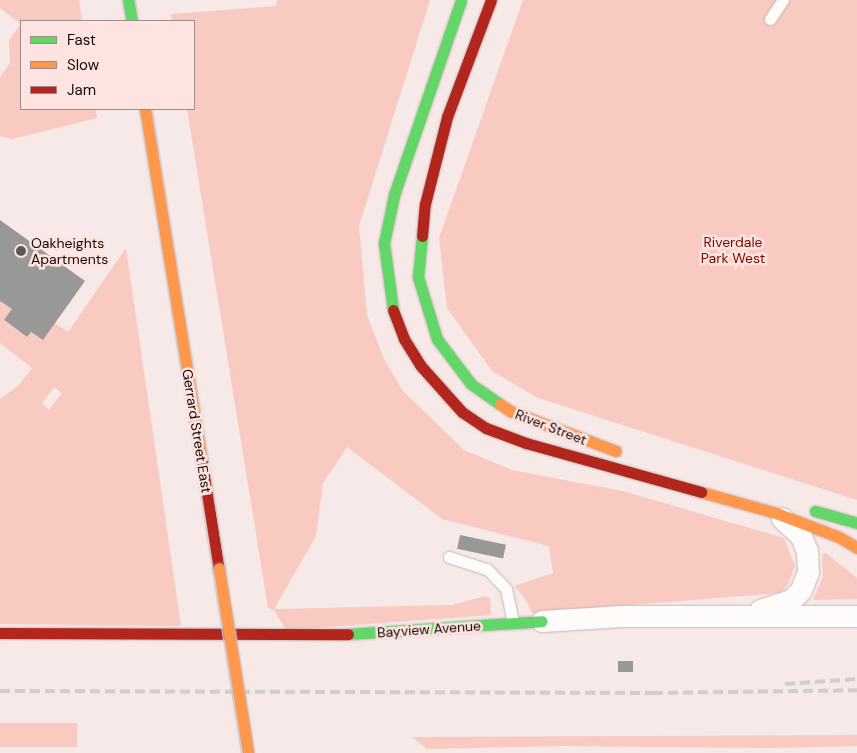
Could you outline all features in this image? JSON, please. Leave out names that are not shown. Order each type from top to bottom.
[{"type":"main road","points":[[128,0],[132,20]]},
{"type":"main road","name":"River Street","points":[[461,0],[394,195],[384,243],[392,307],[404,338],[416,358],[438,388],[462,412],[486,428],[526,443],[776,513],[838,537],[857,548]]},
{"type":"main road","name":"River Street","points":[[491,0],[447,117],[425,204],[418,277],[426,311],[437,339],[453,363],[471,384],[510,411],[546,428],[628,454]]},
{"type":"main road","name":"Gerrard Street East","points":[[146,110],[248,753]]},
{"type":"main road","points":[[802,507],[857,523]]},
{"type":"main road","name":"Bayview Avenue","points":[[0,633],[315,636],[542,621]]},
{"type":"street","name":"River Street","points":[[732,617],[779,605],[791,600],[801,590],[808,572],[808,550],[801,536],[776,513]]},
{"type":"street","name":"Bayview Avenue","points":[[542,621],[622,616],[857,616]]},
{"type":"lane","points":[[770,19],[783,0]]},
{"type":"lane","points":[[449,557],[487,569],[506,589],[513,624]]},
{"type":"green space","points":[[0,0],[79,0],[82,20],[20,20],[20,23],[0,8]]},
{"type":"green space","points":[[277,0],[430,0],[359,226],[367,315],[384,359],[403,391],[464,450],[512,470],[623,491],[784,538],[795,566],[787,586],[780,593],[532,613],[524,597],[514,586],[553,573],[549,546],[442,519],[347,447],[323,483],[316,536],[274,609],[452,605],[485,596],[490,598],[491,615],[286,630],[274,610],[268,608],[187,110],[195,110],[195,20],[172,20],[171,14],[276,6]]},
{"type":"green space","name":"Riverdale Park West","points":[[523,0],[857,0],[857,500],[538,398],[492,371],[447,308],[439,238]]},
{"type":"green space","points":[[20,25],[20,110],[96,110],[97,118],[12,139],[0,136],[0,77],[10,63],[9,40]]},
{"type":"green space","points":[[126,248],[181,626],[0,624],[0,399],[18,386],[32,368],[0,343],[0,301],[12,309],[4,321],[27,337],[31,332],[43,340],[55,323],[68,332]],"holes":[[[54,387],[62,393],[49,410],[42,403]]]},
{"type":"green space","points":[[826,553],[857,578],[857,599],[813,600],[823,577],[822,554]]},
{"type":"green space","points":[[0,723],[77,723],[77,747],[0,747]]},
{"type":"green space","points":[[857,735],[857,746],[771,748],[564,746],[427,749],[412,737]]},
{"type":"building","name":"Oakheights Apartments","points":[[0,220],[85,281],[43,340],[31,332],[27,337],[4,320],[12,309],[0,301]]},
{"type":"building","points":[[460,535],[506,545],[503,558],[457,549]]},
{"type":"building","points":[[618,661],[633,661],[633,672],[618,672]]},
{"type":"tram line","points":[[122,0],[125,20]]},
{"type":"tram line","points":[[135,0],[138,20]]},
{"type":"tram line","points":[[139,110],[241,753]]},
{"type":"tram line","points":[[152,110],[254,753]]},
{"type":"railway","points":[[785,684],[857,679]]},
{"type":"railway","points":[[0,691],[653,693],[857,690]]},
{"type":"traffic: fast","points":[[128,0],[132,20]]},
{"type":"traffic: fast","points":[[393,310],[384,243],[394,195],[461,0]]},
{"type":"traffic: fast","points":[[422,236],[418,277],[437,339],[471,384],[500,404]]},
{"type":"traffic: fast","points":[[815,511],[857,523]]},
{"type":"traffic: fast","points":[[348,634],[542,621]]},
{"type":"traffic: slow","points":[[145,110],[202,461]]},
{"type":"traffic: slow","points":[[500,404],[510,411],[616,451]]},
{"type":"traffic: slow","points":[[701,492],[776,513],[839,537],[857,548]]},
{"type":"traffic: slow","points":[[219,569],[248,753]]},
{"type":"traffic: jam","points":[[422,236],[425,204],[447,117],[491,0]]},
{"type":"traffic: jam","points":[[393,310],[404,339],[420,365],[462,412],[486,428],[526,443],[701,492]]},
{"type":"traffic: jam","points":[[202,461],[219,569]]},
{"type":"traffic: jam","points":[[0,633],[348,634]]},
{"type":"place","name":"Oakheights Apartments","points":[[21,251]]}]
